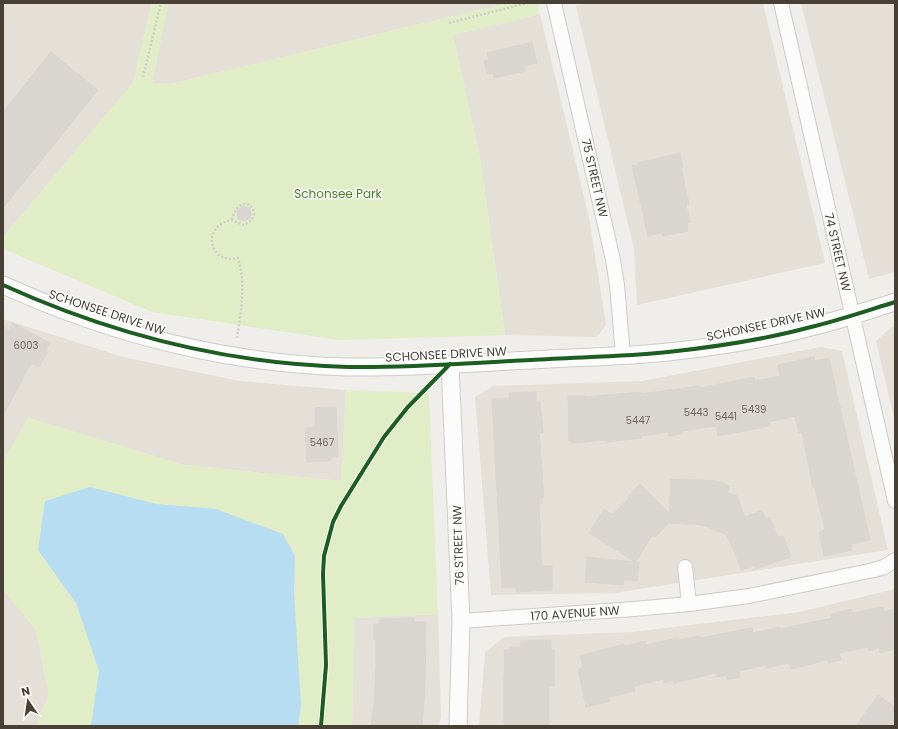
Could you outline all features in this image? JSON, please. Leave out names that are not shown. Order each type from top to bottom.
[{"type":"street","name":"75 STREET NW","points":[[554,3],[613,260],[617,285],[623,355]]},
{"type":"street","name":"74 STREET NW","points":[[781,3],[895,501]]},
{"type":"street","name":"SCHONSEE DRIVE NW","points":[[3,285],[34,299],[90,319],[143,336],[202,350],[256,359],[331,366],[382,367],[667,352],[730,343],[806,329],[895,302]]},
{"type":"street","name":"76 STREET NW","points":[[450,364],[461,621],[458,726]]},
{"type":"street","name":"170 AVENUE NW","points":[[461,621],[634,609],[749,596],[874,570],[884,567],[895,560]]},
{"type":"street","points":[[684,567],[688,604]]},
{"type":"path","points":[[143,77],[161,3]]},
{"type":"path","points":[[449,22],[527,3]]},
{"type":"path","points":[[232,220],[237,207],[241,204],[251,206],[254,211],[254,216],[244,226],[232,220],[224,222],[215,229],[212,241],[212,246],[219,256],[229,260],[238,258],[244,288],[237,338]]},
{"type":"shaded area","points":[[3,3],[152,3],[133,83],[3,237]]},
{"type":"shaded area","points":[[168,3],[508,3],[171,84],[152,83]]},
{"type":"shaded area","points":[[589,3],[763,3],[825,263],[637,305],[634,249],[576,6]]},
{"type":"shaded area","points":[[801,3],[895,3],[895,272],[869,279]]},
{"type":"shaded area","points":[[540,14],[589,217],[606,325],[597,337],[505,335],[480,158],[453,35]]},
{"type":"shaded area","points":[[3,319],[123,357],[240,381],[346,390],[341,481],[184,465],[28,418],[3,462]]},
{"type":"shaded area","points":[[895,326],[895,423],[876,341],[891,327]]},
{"type":"shaded area","points":[[821,347],[842,351],[888,550],[615,593],[491,595],[475,397],[493,386],[642,381]]},
{"type":"shaded area","points":[[3,589],[36,630],[49,695],[36,726],[3,726]]},
{"type":"shaded area","points":[[895,589],[895,726],[479,726],[485,652],[504,637],[631,632],[799,612]]},
{"type":"shaded area","points":[[438,614],[441,717],[439,726],[352,726],[354,618]]},
{"type":"green space","name":"Schonsee Park","points":[[152,3],[168,3],[152,83],[171,84],[508,3],[538,3],[540,14],[453,35],[480,158],[505,335],[339,340],[152,312],[3,249],[3,237],[133,83]]},
{"type":"green space","points":[[346,390],[429,393],[438,614],[354,618],[352,726],[36,726],[49,695],[36,630],[3,589],[3,462],[28,418],[184,465],[341,481]]},
{"type":"water","points":[[90,487],[156,504],[216,509],[283,534],[295,556],[294,593],[301,705],[298,726],[91,726],[99,671],[76,603],[38,550],[45,501]]},
{"type":"building","points":[[532,42],[537,63],[525,66],[526,71],[494,78],[493,73],[487,74],[484,61],[489,60],[487,53]]},
{"type":"building","points":[[51,52],[98,90],[3,208],[3,112]]},
{"type":"building","points":[[680,153],[683,167],[681,167],[689,204],[686,205],[690,222],[687,223],[688,231],[663,236],[662,233],[648,236],[632,166],[638,165],[638,163]]},
{"type":"building","points":[[243,206],[250,208],[251,216],[246,221],[238,219],[237,211]]},
{"type":"building","points":[[13,323],[50,343],[46,351],[48,352],[39,367],[31,363],[3,416],[3,327],[9,330]]},
{"type":"building","points":[[814,357],[815,361],[829,358],[870,540],[851,544],[852,550],[824,556],[819,532],[825,530],[815,488],[813,488],[802,432],[799,433],[795,416],[769,422],[770,426],[718,436],[716,426],[682,431],[682,434],[669,436],[668,432],[641,436],[641,438],[607,442],[607,440],[572,443],[572,441],[569,441],[568,396],[586,397],[641,392],[641,394],[699,386],[699,388],[754,377],[755,381],[780,376],[778,365]]},
{"type":"building","points":[[536,392],[536,402],[540,402],[543,432],[539,433],[544,497],[542,497],[542,504],[539,504],[542,566],[552,566],[552,590],[516,592],[516,587],[502,588],[492,399],[509,398],[509,393]]},
{"type":"building","points":[[336,407],[338,457],[331,457],[331,461],[307,462],[305,428],[315,427],[315,408]]},
{"type":"building","points":[[671,479],[718,481],[730,486],[727,492],[737,496],[745,517],[762,510],[766,519],[770,517],[778,537],[783,536],[791,557],[755,569],[754,566],[741,570],[727,535],[701,525],[669,523],[655,537],[652,535],[636,562],[639,562],[637,581],[624,580],[623,585],[585,582],[587,557],[635,562],[589,533],[604,509],[612,515],[630,497],[629,495],[640,484],[669,513]]},
{"type":"building","points":[[883,607],[884,612],[895,609],[895,649],[880,653],[879,648],[869,651],[868,647],[839,653],[841,660],[828,663],[827,660],[791,669],[789,663],[767,668],[766,665],[739,671],[740,677],[727,680],[726,675],[717,677],[716,673],[674,683],[673,680],[664,683],[663,679],[634,686],[635,691],[609,697],[610,701],[586,707],[578,669],[583,668],[580,656],[624,644],[625,646],[645,641],[646,645],[678,638],[678,640],[699,636],[700,638],[752,628],[753,633],[780,627],[780,629],[832,618],[831,614],[851,609],[852,613]]},
{"type":"building","points":[[414,618],[414,622],[426,622],[425,686],[422,726],[371,726],[376,666],[376,639],[374,640],[374,624],[380,624],[380,619]]},
{"type":"building","points":[[551,640],[551,650],[554,650],[554,686],[549,686],[549,726],[504,726],[504,650],[511,650],[511,647],[521,647],[520,641]]},
{"type":"building","points":[[878,695],[895,707],[895,726],[856,726]]},
{"type":"cycle path","points":[[3,285],[86,318],[128,332],[171,343],[215,353],[259,360],[303,365],[348,367],[440,365],[651,354],[685,350],[738,343],[773,336],[840,319],[895,302]]},
{"type":"cycle path","points":[[321,726],[326,665],[323,574],[324,556],[333,522],[341,506],[384,437],[407,408],[450,364]]}]
